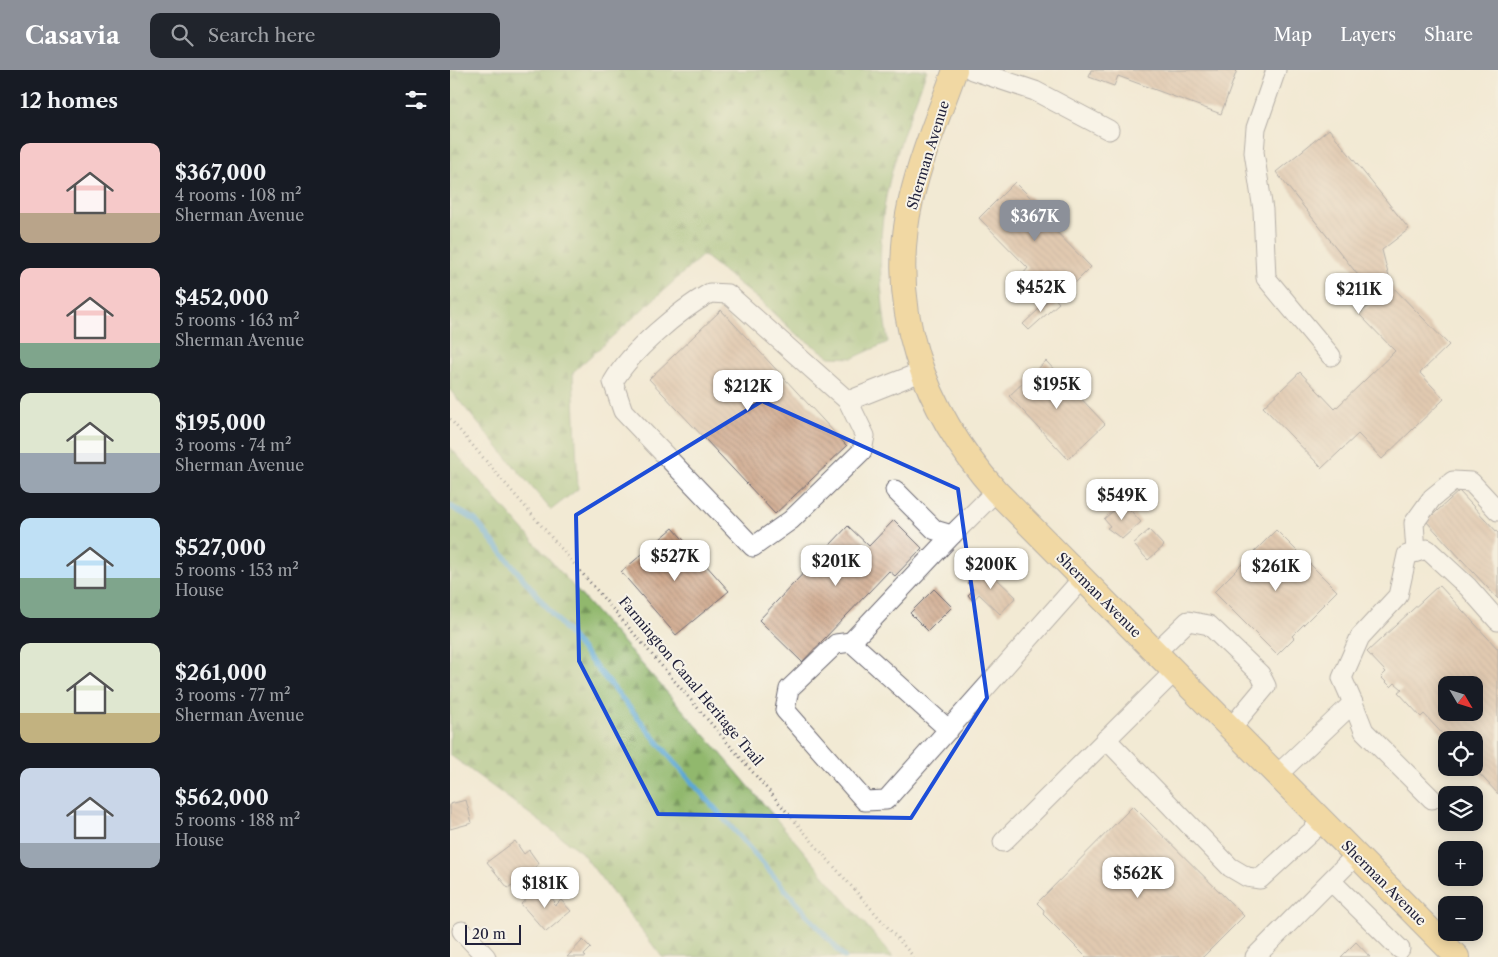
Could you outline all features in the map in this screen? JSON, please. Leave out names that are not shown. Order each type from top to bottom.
[{"type":"main road","name":"Sherman Avenue","points":[[956,70],[911,199],[905,239],[906,311],[921,372],[961,449],[996,491],[1457,957]]},
{"type":"street","points":[[972,70],[1035,91],[1109,130]]},
{"type":"street","points":[[1276,70],[1256,128],[1254,152],[1263,210],[1266,278],[1331,356]]},
{"type":"street","points":[[710,293],[728,294],[848,401],[865,436],[862,452],[791,520],[753,547],[623,411],[613,382],[624,364],[692,303],[710,293]]},
{"type":"street","points":[[848,401],[921,372]]},
{"type":"street","points":[[1416,552],[1414,523],[1432,498],[1453,481],[1471,482],[1498,511]]},
{"type":"street","points":[[895,490],[935,530],[952,535]]},
{"type":"street","points":[[996,491],[852,642],[836,644],[789,689],[785,710],[866,801],[886,800],[1083,578]]},
{"type":"street","points":[[1432,799],[1364,731],[1342,678],[1360,638],[1398,596],[1407,555],[1427,549],[1468,587],[1498,621]]},
{"type":"street","points":[[1156,652],[1188,621],[1209,625],[1260,674],[1266,686],[1231,728]]},
{"type":"street","points":[[852,642],[949,730]]},
{"type":"street","points":[[1003,842],[1175,671]]},
{"type":"street","points":[[1277,775],[1353,703]]},
{"type":"street","points":[[1106,739],[1230,867],[1247,877],[1260,879],[1323,821]]},
{"type":"street","points":[[1255,957],[1356,855]]},
{"type":"street","points":[[1331,881],[1400,949]]},
{"type":"street","points":[[462,931],[486,957]]},
{"type":"path","name":"Farmington Canal Heritage Trail","points":[[450,419],[822,854],[914,957]]},
{"type":"highlighted area","points":[[762,401],[958,489],[987,698],[911,818],[658,814],[579,661],[576,515]]},
{"type":"green space","points":[[450,70],[927,70],[889,181],[883,215],[881,270],[888,342],[853,358],[830,357],[795,333],[758,299],[703,255],[573,372],[578,489],[551,510],[450,390]]},
{"type":"green space","points":[[450,447],[718,750],[893,957],[662,957],[581,852],[450,755]]},
{"type":"building","points":[[1091,70],[1237,70],[1221,114],[1118,76],[1114,86],[1089,77]]},
{"type":"building","points":[[1329,129],[1409,229],[1382,250],[1391,285],[1449,345],[1420,373],[1444,399],[1382,459],[1358,434],[1322,468],[1263,407],[1300,372],[1335,409],[1395,351],[1359,314],[1377,299],[1276,172]]},
{"type":"building","points":[[1015,182],[1037,204],[1033,208],[1091,267],[1059,299],[1044,285],[1039,290],[1023,274],[1028,268],[979,218]]},
{"type":"building","points":[[1053,296],[1059,303],[1029,330],[1023,324]]},
{"type":"building","points":[[721,310],[847,446],[775,514],[649,379]]},
{"type":"building","points":[[1046,361],[1105,424],[1068,459],[1009,396]]},
{"type":"building","points":[[1459,491],[1498,533],[1498,599],[1426,521]]},
{"type":"building","points":[[1123,502],[1141,522],[1122,539],[1107,528],[1110,526],[1104,519]]},
{"type":"building","points":[[894,520],[922,548],[895,576],[889,571],[802,662],[759,620],[848,526],[869,546]]},
{"type":"building","points":[[673,528],[729,591],[676,635],[621,572]]},
{"type":"building","points":[[1149,530],[1164,546],[1148,560],[1133,544]]},
{"type":"building","points":[[1276,530],[1337,591],[1292,636],[1294,638],[1277,655],[1214,592]]},
{"type":"building","points":[[983,566],[1016,597],[1000,614],[979,594],[973,601],[968,595],[974,589],[967,583]]},
{"type":"building","points":[[1439,585],[1498,649],[1498,794],[1481,776],[1483,776],[1483,731],[1440,731],[1424,714],[1421,717],[1398,692],[1402,689],[1395,683],[1391,687],[1381,677],[1386,672],[1367,652]]},
{"type":"building","points":[[934,589],[952,607],[928,631],[910,613]]},
{"type":"building","points":[[466,800],[472,823],[450,829],[450,804]]},
{"type":"building","points":[[1133,806],[1244,916],[1203,957],[1086,957],[1043,914],[1044,910],[1037,903]]},
{"type":"building","points":[[515,841],[524,854],[529,850],[539,864],[508,888],[487,862]]},
{"type":"building","points":[[542,886],[555,902],[553,904],[555,906],[561,900],[571,911],[546,932],[521,904]]},
{"type":"building","points":[[583,940],[591,948],[584,955],[586,957],[567,957]]},
{"type":"building","points":[[1356,942],[1370,957],[1341,957]]},
{"type":"waterway","points":[[450,506],[475,520],[671,758],[844,957]]}]
